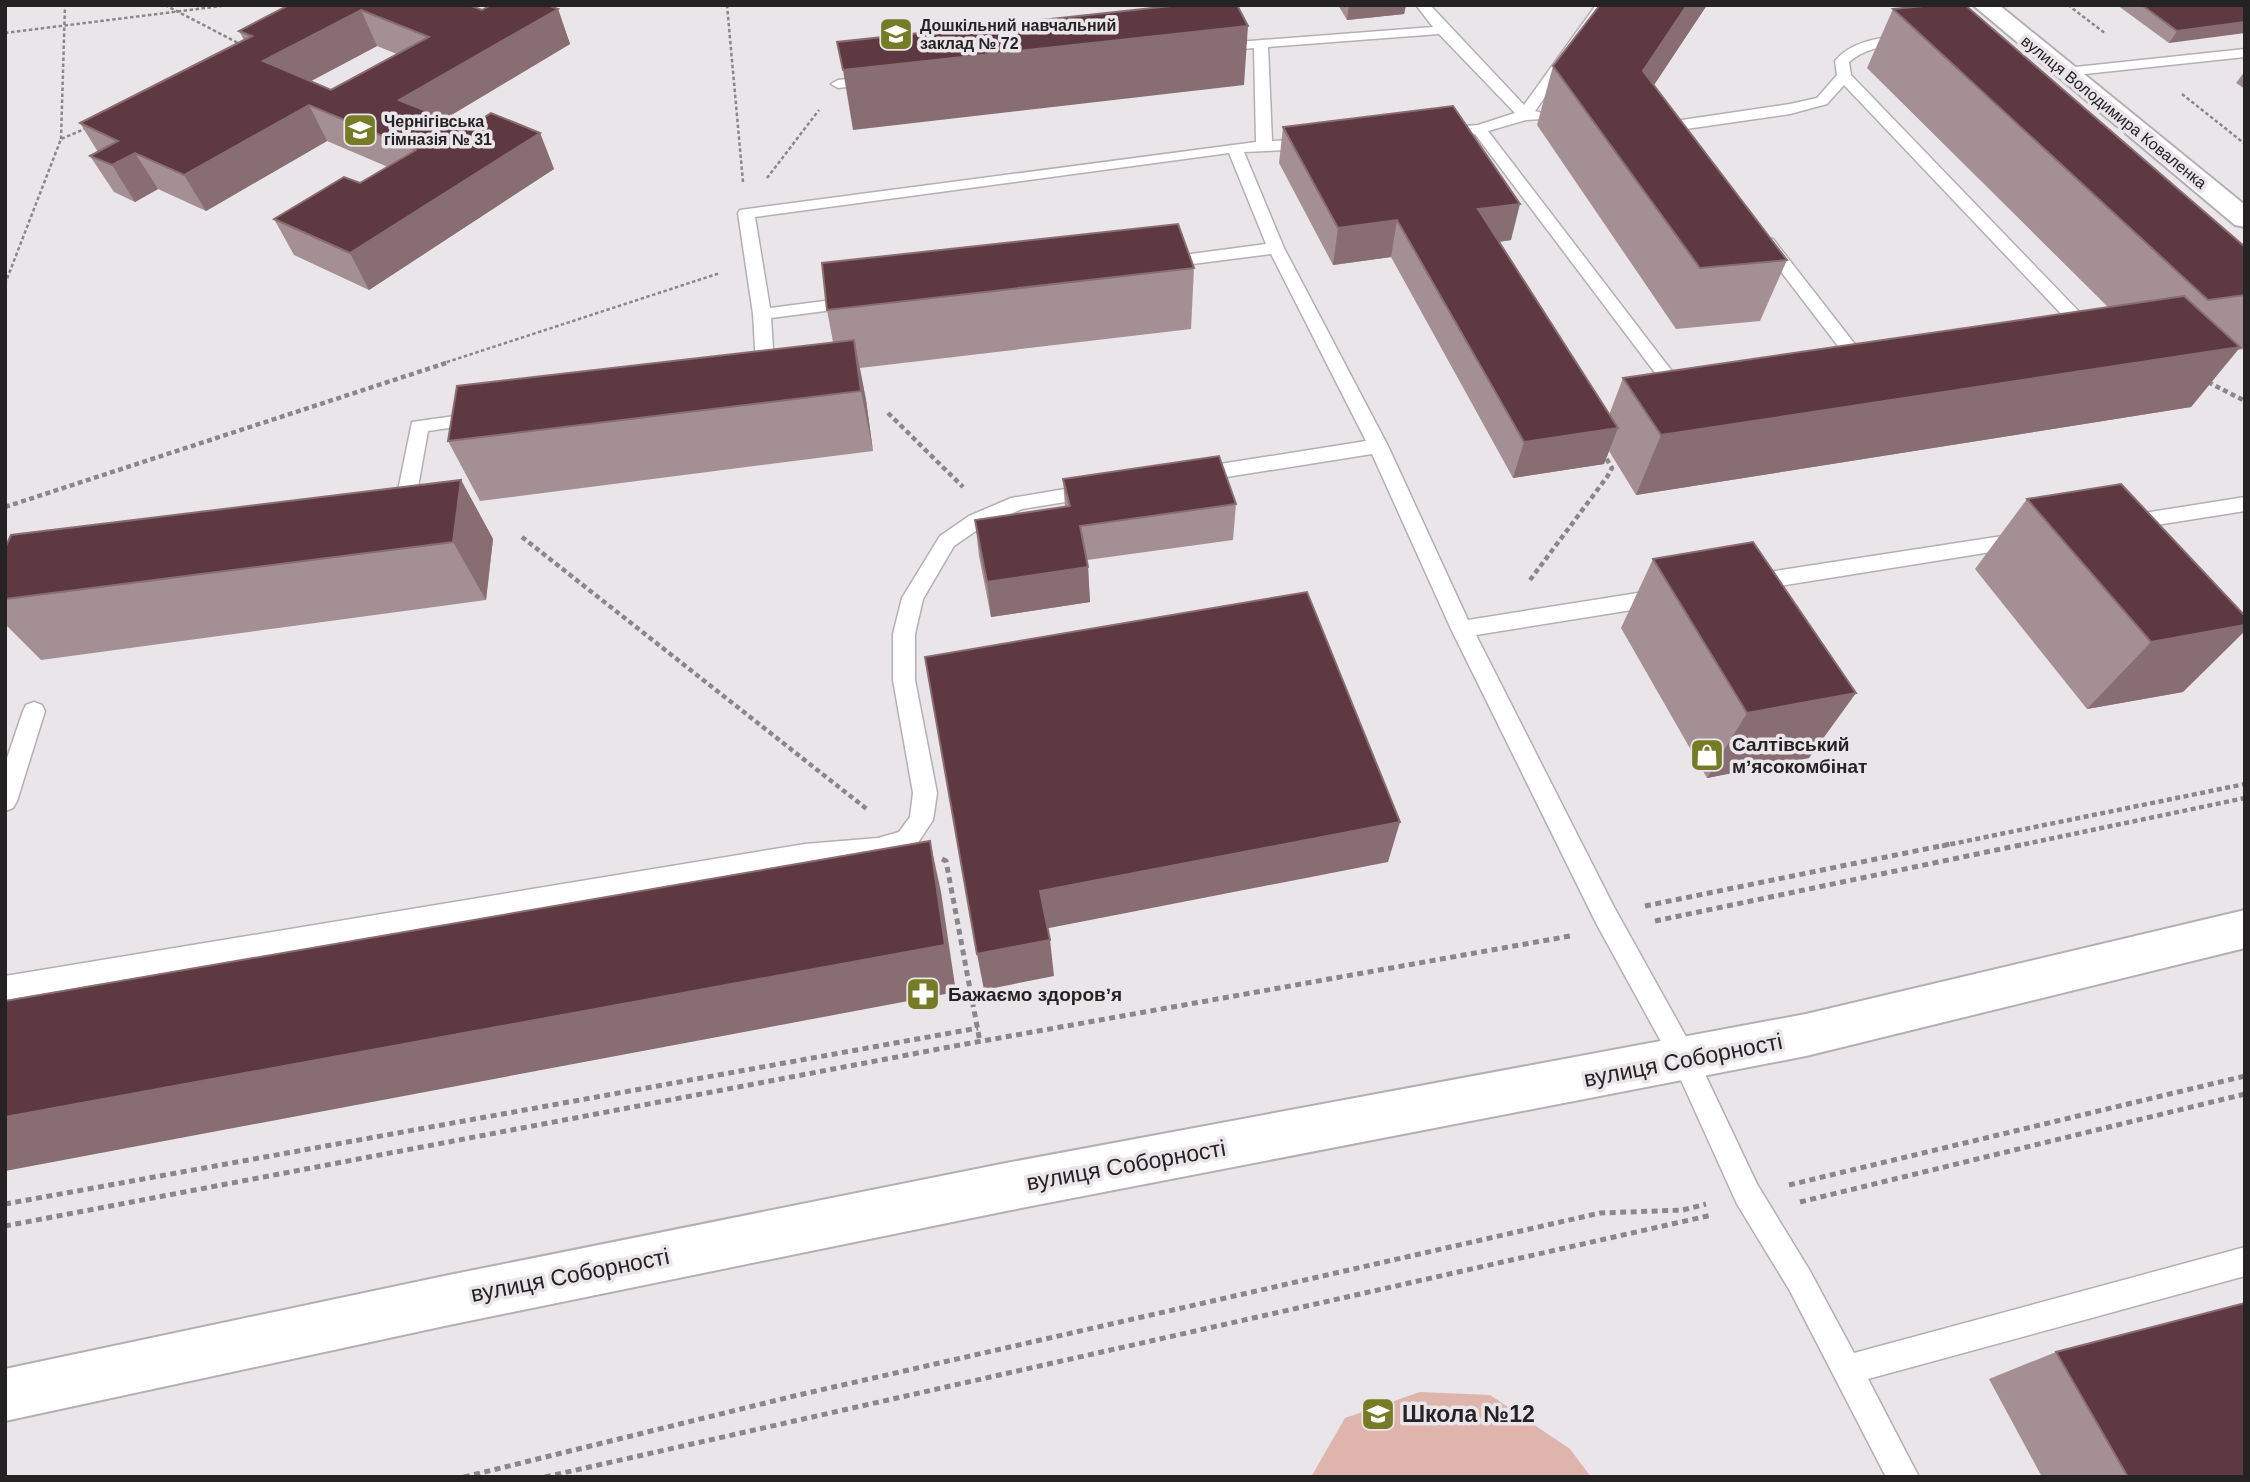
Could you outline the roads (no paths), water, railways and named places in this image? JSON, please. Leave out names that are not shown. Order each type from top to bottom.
[{"type":"street","name":"вулиця Володимира Коваленка","points":[[1981,16],[2005,23],[2245,219]]},
{"type":"street","name":"вулиця Соборності","points":[[5,1395],[449,1300],[1006,1187],[1806,1035],[2245,929]]},
{"type":"lane","points":[[1423,5],[1443,30],[1525,115]]},
{"type":"lane","points":[[1525,115],[1603,5]]},
{"type":"lane","points":[[1206,48],[1443,30]]},
{"type":"lane","points":[[1928,35],[1867,45],[1851,52],[1842,61],[1844,76],[2082,325],[2056,329]]},
{"type":"lane","points":[[1261,43],[1264,148]]},
{"type":"lane","points":[[2066,72],[2245,53]]},
{"type":"lane","points":[[1698,155],[1669,125],[1790,109],[1822,101],[1844,76]]},
{"type":"lane","points":[[838,84],[893,79]]},
{"type":"lane","points":[[1425,134],[1479,129],[1525,115],[1544,116]]},
{"type":"lane","points":[[1479,129],[1664,374]]},
{"type":"lane","points":[[753,387],[767,385],[762,314],[746,209],[1235,148],[1331,142]]},
{"type":"lane","points":[[1235,148],[1276,248],[1378,446],[1462,629],[1605,915],[1685,1060],[1751,1201],[1800,1281],[1903,1477]]},
{"type":"lane","points":[[1756,230],[1857,359],[1884,355]]},
{"type":"lane","points":[[1137,266],[1276,248]]},
{"type":"lane","points":[[762,314],[873,300]]},
{"type":"lane","points":[[389,518],[403,516],[419,426],[499,416]]},
{"type":"lane","points":[[1178,478],[1378,446]]},
{"type":"lane","points":[[5,988],[805,855],[878,848],[907,840],[921,820],[925,793],[904,680],[904,634],[913,598],[947,541],[976,521],[1018,503],[1112,489]]},
{"type":"lane","points":[[2112,526],[2245,504]]},
{"type":"lane","points":[[1730,586],[2043,536]]},
{"type":"lane","points":[[1462,629],[1689,593]]},
{"type":"lane","points":[[5,800],[34,711]]},
{"type":"lane","points":[[1847,1370],[2245,1261]]},
{"type":"place","name":"Дошкільний навчальний заклад № 72","points":[[896,34]]},
{"type":"place","name":"Чернігівська гімназія № 31","points":[[360,130]]},
{"type":"place","name":"Салтівський мʼясокомбінат","points":[[1707,755]]},
{"type":"place","name":"Бажаємо здоровʼя","points":[[923,994]]},
{"type":"place","name":"Школа №12","points":[[1378,1414]]}]
